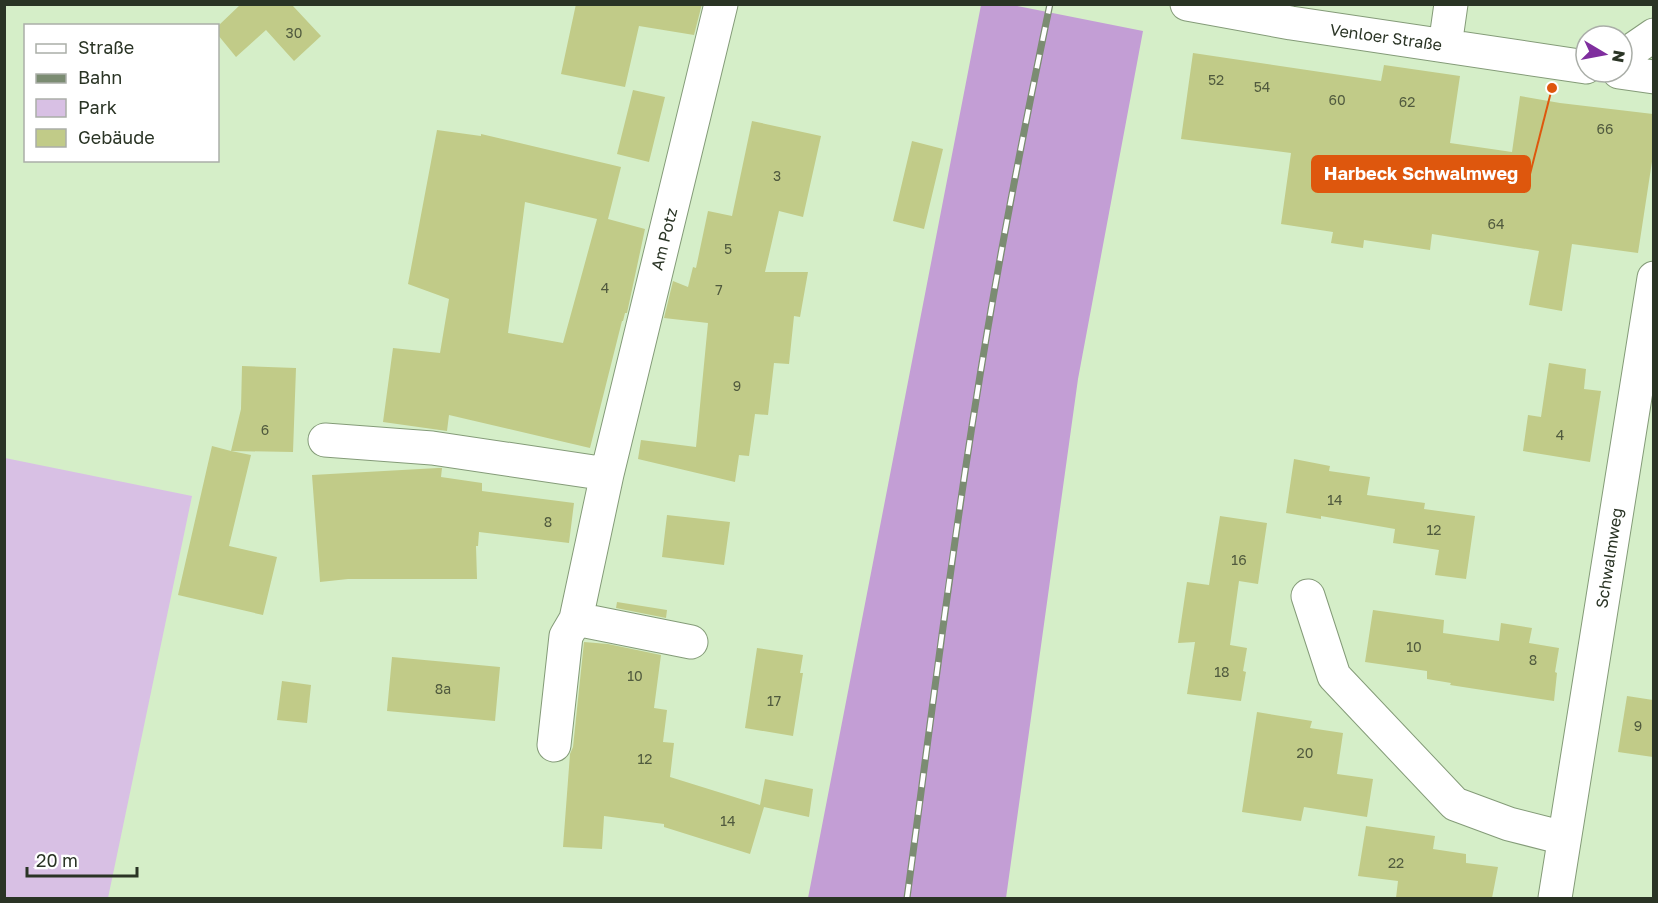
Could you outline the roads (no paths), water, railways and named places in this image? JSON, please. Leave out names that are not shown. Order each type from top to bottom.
[{"type":"street","name":"Am Potz","points":[[554,745],[566,636],[576,619],[607,474],[721,4]]},
{"type":"street","name":"Venloer Straße","points":[[1187,4],[1292,23],[1574,65]]},
{"type":"street","points":[[1446,46],[1451,4]]},
{"type":"street","points":[[1634,48],[1653,35]]},
{"type":"street","points":[[1634,74],[1653,77]]},
{"type":"street","name":"Schwalmweg","points":[[1555,898],[1653,278]]},
{"type":"street","points":[[325,440],[432,448],[607,474]]},
{"type":"street","points":[[1308,596],[1334,676],[1455,804],[1509,824],[1564,837]]},
{"type":"street","points":[[576,619],[691,642]]},
{"type":"railway","points":[[907,898],[975,407],[1010,205],[1050,4]]},
{"type":"place","name":"Harbeck Schwalmweg","points":[[1552,88]]}]
